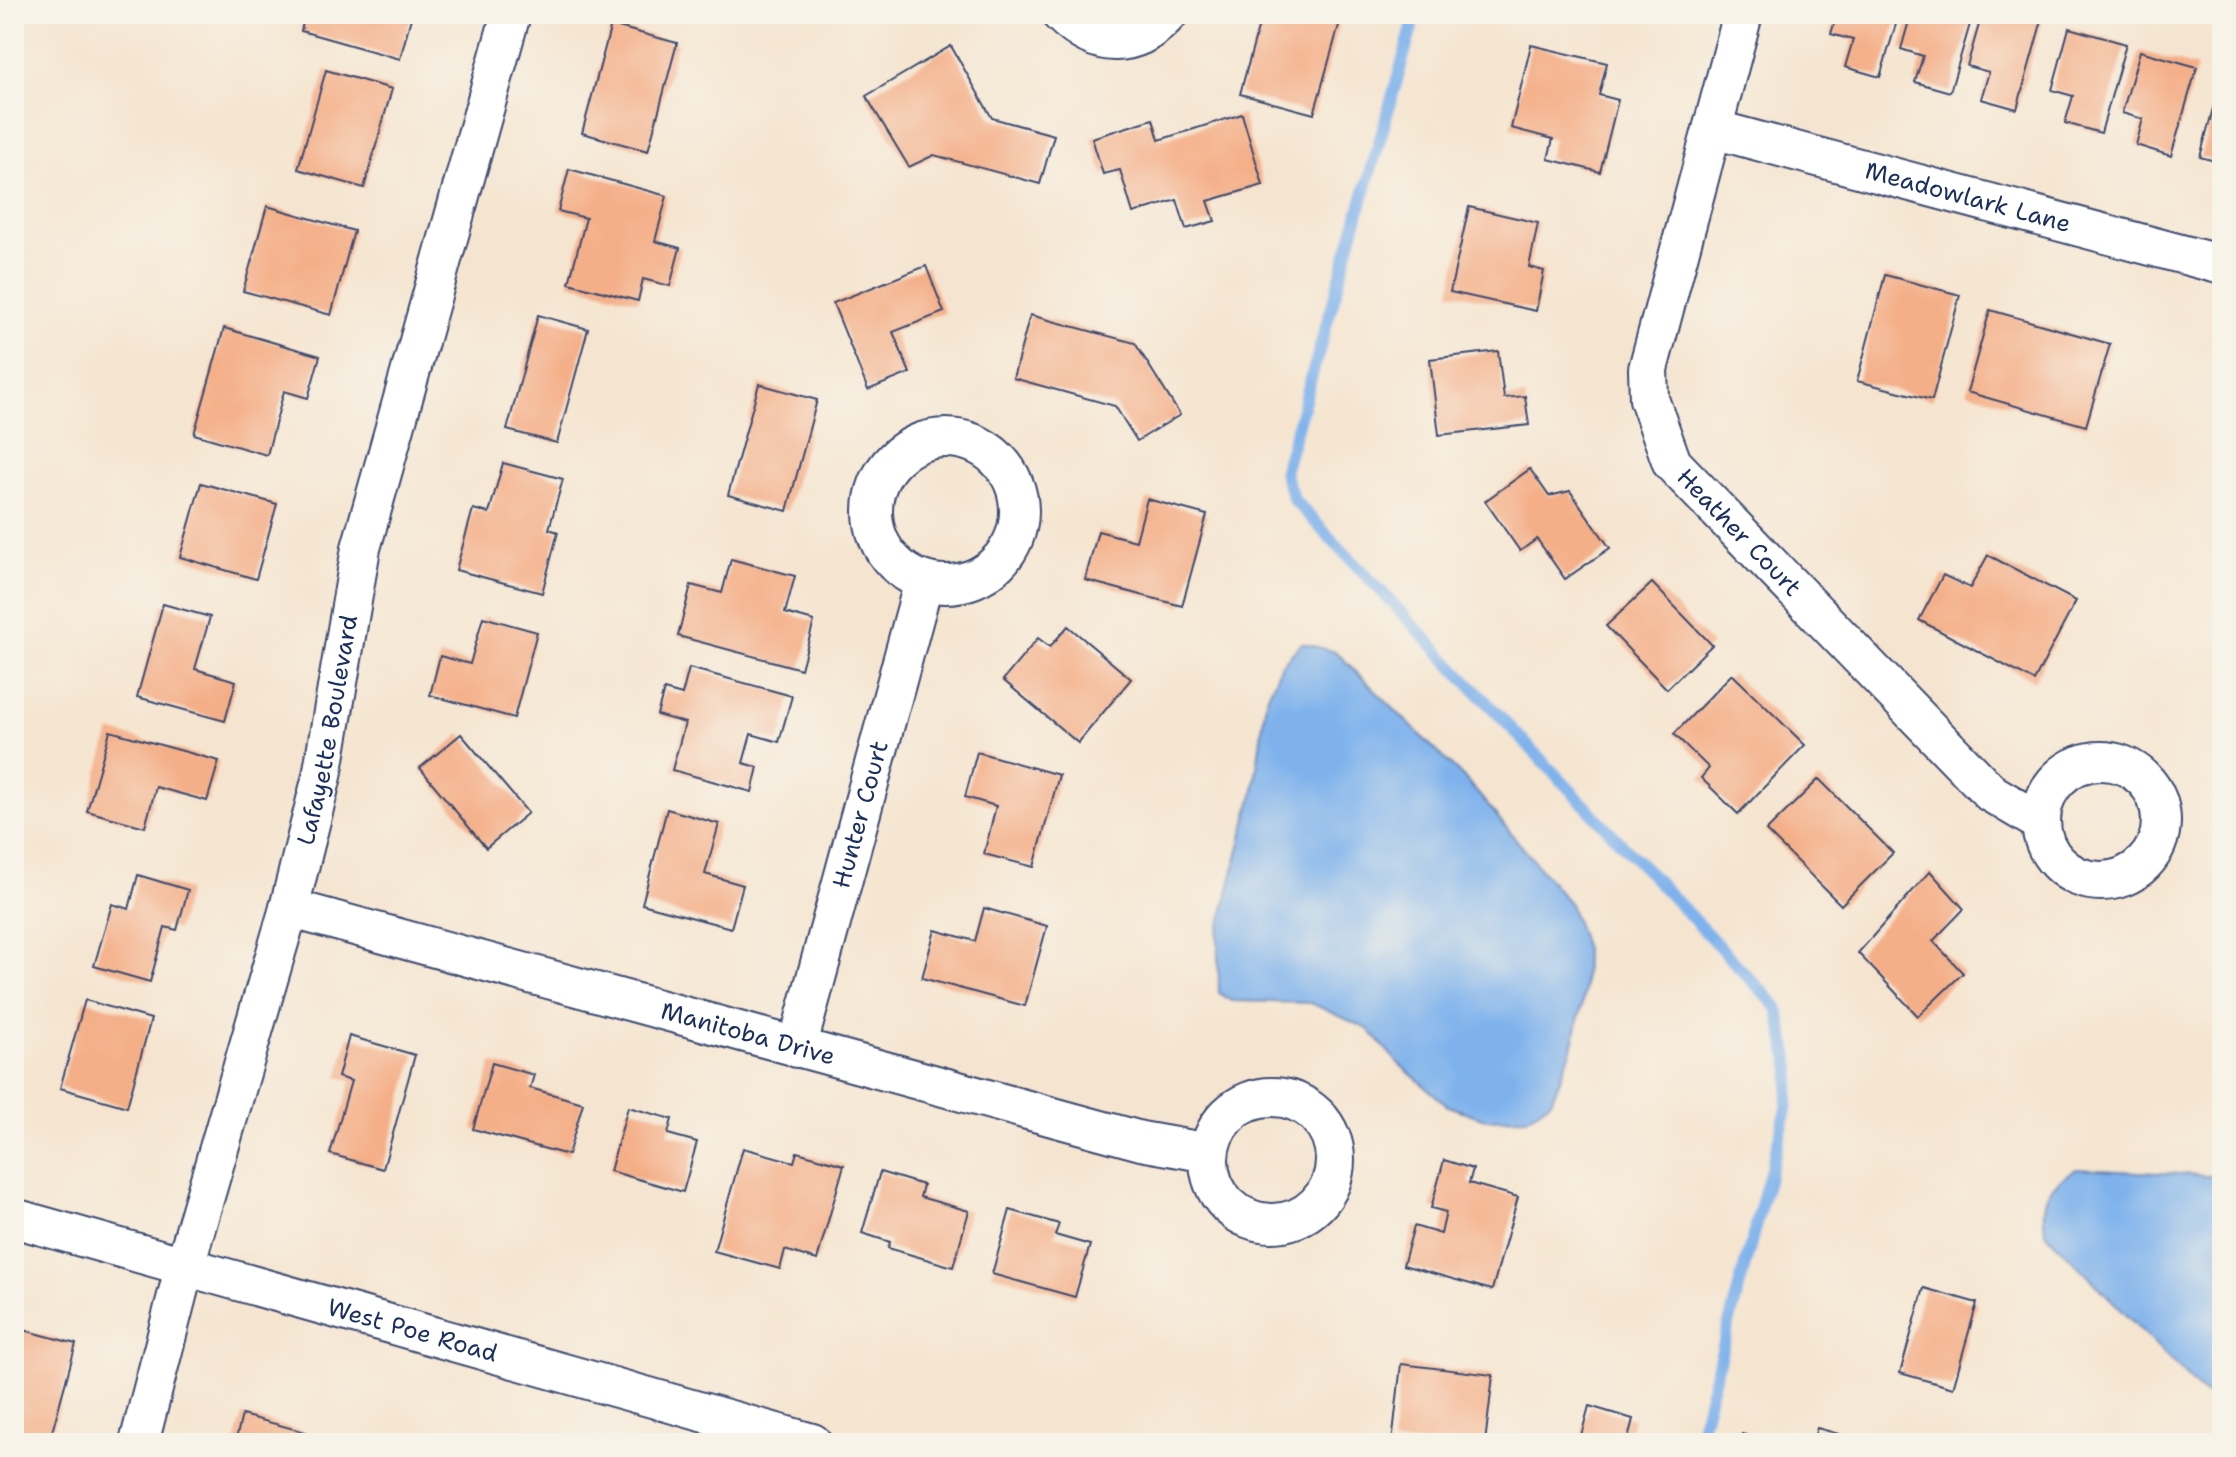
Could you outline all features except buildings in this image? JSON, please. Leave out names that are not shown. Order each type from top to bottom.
[{"type":"street","name":"Lafayette Boulevard","points":[[139,1443],[185,1265],[289,908],[322,776],[361,548],[511,14]]},
{"type":"street","points":[[1061,14],[1075,28],[1095,39],[1116,42],[1137,38],[1156,28],[1168,14]]},
{"type":"street","name":"Heather Court","points":[[1743,14],[1648,369],[1649,399],[1672,463],[1991,793],[2040,822]]},
{"type":"street","name":"Meadowlark Lane","points":[[1713,129],[2222,265]]},
{"type":"street","name":"Hunter Court","points":[[797,1048],[924,581]]},
{"type":"street","name":"Manitoba Drive","points":[[289,908],[1141,1141],[1209,1153]]},
{"type":"street","name":"West Poe Road","points":[[14,1218],[812,1443]]},
{"type":"water","points":[[1302,643],[1336,652],[1469,783],[1570,904],[1585,949],[1584,993],[1572,1049],[1551,1101],[1527,1118],[1485,1119],[1448,1106],[1399,1064],[1368,1029],[1311,1003],[1232,1001],[1219,993],[1218,933],[1254,790],[1266,700],[1282,664]]},
{"type":"water","points":[[2076,1169],[2222,1176],[2222,1404],[2202,1392],[2045,1232],[2044,1210],[2048,1194]]},
{"type":"waterway","points":[[1416,14],[1284,472],[1294,500],[1778,1008],[1791,1069],[1787,1109],[1697,1443]]}]
